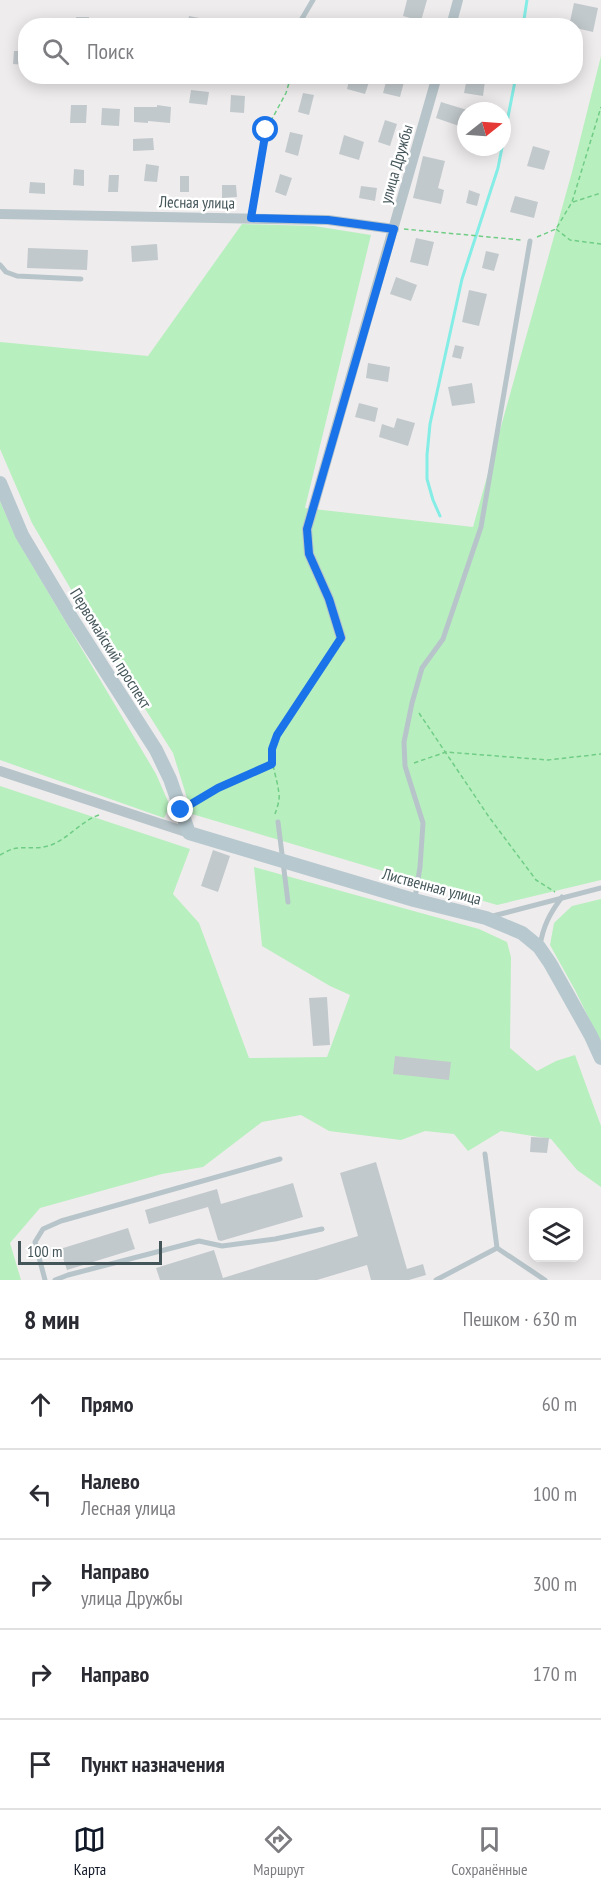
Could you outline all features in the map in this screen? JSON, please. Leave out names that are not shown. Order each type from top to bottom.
[{"type":"street","points":[[453,18],[458,0]]},
{"type":"street","name":"улица Дружбы","points":[[341,638],[329,599],[309,554],[307,529],[435,84]]},
{"type":"street","name":"Лесная улица","points":[[0,214],[328,220],[394,229]]},
{"type":"street","name":"Первомайский проспект","points":[[0,483],[22,535],[74,622],[156,750],[170,778],[189,833]]},
{"type":"street","points":[[0,771],[189,833]]},
{"type":"street","name":"Лиственная улица","points":[[189,833],[414,900],[486,918],[522,933],[539,947],[550,963],[591,1035],[601,1058]]},
{"type":"lane","points":[[302,18],[313,0]]},
{"type":"lane","points":[[414,900],[420,867],[423,824],[405,766],[404,742],[422,668],[443,639],[481,527],[530,241]]},
{"type":"lane","points":[[0,265],[6,272],[17,276],[81,279]]},
{"type":"lane","points":[[278,822],[288,902]]},
{"type":"lane","points":[[486,918],[601,888]]},
{"type":"lane","points":[[539,947],[549,915],[562,897]]},
{"type":"lane","points":[[486,1154],[497,1248],[545,1280]]},
{"type":"lane","points":[[45,1280],[35,1242],[43,1229],[107,1207],[280,1159]]},
{"type":"lane","points":[[55,1280],[199,1241],[222,1246],[275,1239],[322,1229]]},
{"type":"lane","points":[[436,1280],[497,1248]]},
{"type":"path","points":[[251,218],[266,130],[289,84]]},
{"type":"path","points":[[394,229],[530,241],[556,228],[572,202],[601,107]]},
{"type":"path","points":[[572,202],[601,192]]},
{"type":"path","points":[[556,228],[570,240],[601,244]]},
{"type":"path","points":[[278,822],[275,814],[280,796],[272,764],[272,749],[277,735],[341,638]]},
{"type":"path","points":[[412,703],[489,817],[536,880],[562,897]]},
{"type":"path","points":[[405,766],[446,752],[548,760],[601,754]]},
{"type":"path","points":[[181,810],[218,788],[272,764]]},
{"type":"path","points":[[0,855],[14,849],[32,849],[50,845],[70,835],[100,814]]},
{"type":"green space","points":[[601,56],[601,880],[497,905],[192,814],[173,753],[89,620],[32,523],[0,449],[0,342],[148,356],[242,224],[314,226],[371,235],[305,508],[473,527],[572,172]]},
{"type":"green space","points":[[0,501],[16,538],[156,774],[170,806],[164,818],[0,760]]},
{"type":"green space","points":[[0,786],[190,849],[173,894],[199,923],[249,1058],[327,1057],[350,995],[330,986],[262,946],[254,867],[479,929],[507,942],[511,957],[510,1048],[537,1071],[556,1061],[575,1055],[601,1126],[601,1187],[577,1170],[551,1139],[501,1131],[468,1151],[454,1134],[425,1131],[401,1140],[329,1131],[301,1115],[262,1122],[203,1167],[162,1174],[40,1208],[10,1243],[21,1280],[0,1280]]},
{"type":"green space","points":[[601,899],[601,1043],[550,945],[554,923],[572,906]]},
{"type":"building","points":[[407,0],[427,0],[422,18],[403,16]]},
{"type":"building","points":[[574,3],[598,8],[593,32],[583,30],[583,18],[571,18]]},
{"type":"building","points":[[14,51],[18,51],[18,64],[13,64]]},
{"type":"building","points":[[348,84],[368,84],[365,94],[347,89]]},
{"type":"building","points":[[385,84],[403,84],[400,97],[383,93]]},
{"type":"building","points":[[466,84],[485,84],[483,96],[464,93]]},
{"type":"building","points":[[191,90],[209,92],[207,105],[189,103]]},
{"type":"building","points":[[303,93],[314,95],[309,115],[298,112]]},
{"type":"building","points":[[231,95],[245,96],[244,113],[230,112]]},
{"type":"building","points":[[441,102],[457,107],[457,125],[436,118]]},
{"type":"building","points":[[71,105],[87,105],[86,123],[70,123]]},
{"type":"building","points":[[157,105],[171,107],[170,123],[134,122],[134,107],[157,107]]},
{"type":"building","points":[[102,108],[120,109],[119,126],[101,125]]},
{"type":"building","points":[[385,120],[397,124],[390,146],[378,142]]},
{"type":"building","points":[[290,132],[303,135],[298,156],[285,152]]},
{"type":"building","points":[[344,135],[364,142],[359,160],[339,154]]},
{"type":"building","points":[[153,138],[154,150],[133,151],[133,139]]},
{"type":"building","points":[[533,146],[550,151],[544,170],[527,166]]},
{"type":"building","points":[[423,156],[445,161],[438,188],[444,190],[441,204],[413,198]]},
{"type":"building","points":[[146,164],[159,166],[157,182],[144,181]]},
{"type":"building","points":[[74,169],[84,170],[84,186],[73,185]]},
{"type":"building","points":[[280,174],[292,178],[286,196],[275,192]]},
{"type":"building","points":[[109,175],[119,175],[118,192],[108,192]]},
{"type":"building","points":[[180,176],[189,176],[189,192],[180,192]]},
{"type":"building","points":[[30,182],[45,183],[45,194],[29,193]]},
{"type":"building","points":[[222,185],[236,185],[237,197],[222,198]]},
{"type":"building","points":[[361,186],[377,188],[375,201],[359,198]]},
{"type":"building","points":[[469,190],[480,194],[477,206],[466,203]]},
{"type":"building","points":[[515,196],[538,202],[534,218],[510,212]]},
{"type":"building","points":[[416,238],[434,242],[428,266],[410,262]]},
{"type":"building","points":[[157,244],[158,260],[132,262],[131,246]]},
{"type":"building","points":[[28,248],[88,250],[87,270],[27,268]]},
{"type":"building","points":[[486,251],[499,254],[494,271],[482,268]]},
{"type":"building","points":[[396,277],[417,285],[411,301],[390,294]]},
{"type":"building","points":[[469,290],[487,294],[479,326],[462,322]]},
{"type":"building","points":[[455,345],[464,347],[461,359],[452,357]]},
{"type":"building","points":[[368,363],[390,367],[388,382],[366,378]]},
{"type":"building","points":[[472,383],[475,403],[452,406],[448,387]]},
{"type":"building","points":[[359,403],[378,408],[375,422],[355,417]]},
{"type":"building","points":[[397,418],[415,423],[408,446],[379,437],[382,424],[394,428]]},
{"type":"building","points":[[213,850],[230,856],[218,892],[201,886]]},
{"type":"building","points":[[327,997],[330,1045],[313,1046],[309,998]]},
{"type":"building","points":[[395,1056],[451,1062],[449,1080],[393,1074]]},
{"type":"building","points":[[531,1137],[549,1138],[547,1153],[530,1152]]},
{"type":"building","points":[[376,1162],[407,1269],[423,1264],[426,1275],[409,1280],[371,1280],[367,1265],[317,1280],[160,1280],[156,1268],[214,1250],[223,1278],[358,1236],[340,1173]]},
{"type":"building","points":[[293,1183],[303,1217],[221,1241],[218,1240],[208,1207],[149,1224],[145,1210],[217,1189],[221,1204]]},
{"type":"building","points":[[128,1228],[135,1249],[67,1270],[60,1249]]},
{"type":"waterway","points":[[524,18],[527,0]]},
{"type":"waterway","points":[[440,516],[427,479],[430,424],[462,279],[498,168],[514,84]]},
{"type":"route","points":[[181,810],[218,788],[272,764],[272,749],[277,735],[341,638],[329,599],[309,554],[307,529],[394,229],[328,220],[251,218],[266,130]]}]
